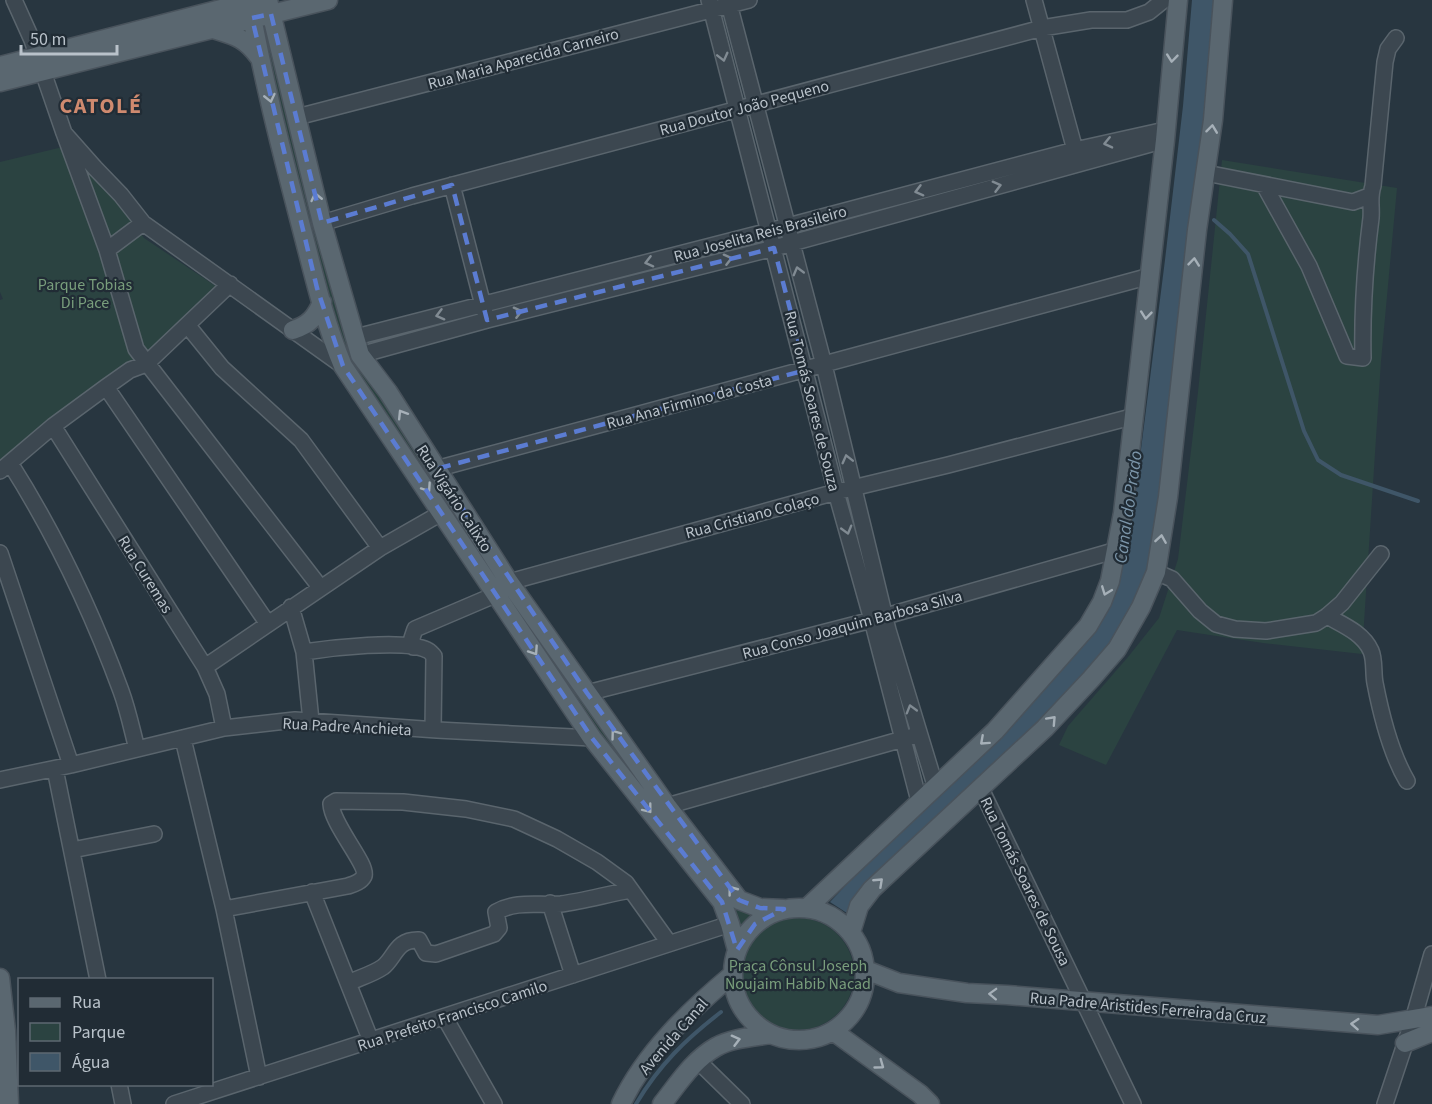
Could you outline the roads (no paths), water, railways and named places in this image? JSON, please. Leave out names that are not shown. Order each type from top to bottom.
[{"type":"main road","points":[[0,82],[40,64],[252,5],[270,7],[328,0]]},
{"type":"main road","points":[[807,908],[935,785],[995,731],[1088,626],[1102,602],[1110,581],[1117,550],[1134,416],[1178,0]]},
{"type":"main road","points":[[851,932],[859,906],[872,889],[1045,728],[1117,649],[1141,607],[1156,572],[1168,497],[1197,230],[1206,173],[1223,0]]},
{"type":"main road","points":[[0,66],[40,64],[212,29],[252,5]]},
{"type":"main road","name":"Rua Vigário Calixto","points":[[252,5],[261,59],[283,158],[334,344],[344,366],[442,512],[587,693],[667,806],[739,900],[760,908],[784,909]]},
{"type":"main road","name":"Rua Vigário Calixto","points":[[270,7],[322,223],[358,346],[436,469],[592,738],[722,902],[736,950]]},
{"type":"main road","points":[[212,29],[239,37],[249,44],[261,59]]},
{"type":"main road","points":[[293,330],[309,323],[316,316],[322,302]]},
{"type":"main road","points":[[807,908],[823,912],[838,920],[851,932],[861,950],[866,970],[865,984],[854,1011],[833,1031],[813,1039],[791,1040],[771,1034],[755,1024],[743,1010],[735,993],[732,975],[736,950],[744,936],[755,924],[784,909],[807,908]]},
{"type":"main road","name":"Rua Padre Aristides Ferreira da Cruz","points":[[866,970],[899,983],[941,990],[1084,1002],[1378,1025],[1432,1016]]},
{"type":"main road","name":"Avenida Canal","points":[[621,1104],[642,1068],[668,1037],[690,1012],[732,975]]},
{"type":"main road","points":[[0,978],[6,1031],[9,1104]]},
{"type":"main road","points":[[833,1031],[930,1104]]},
{"type":"main road","points":[[1405,1043],[1432,1032]]},
{"type":"main road","name":"Avenida Canal","points":[[662,1104],[697,1060],[717,1046],[740,1038],[771,1034]]},
{"type":"street","points":[[14,0],[40,64],[107,249],[136,350],[320,587]]},
{"type":"street","name":"Rua Maria Aparecida Carneiro","points":[[297,117],[710,4],[749,0]]},
{"type":"street","points":[[1034,0],[1075,150]]},
{"type":"street","name":"Rua Doutor João Pequeno","points":[[322,223],[452,185],[1042,28],[1091,20],[1138,18],[1164,0]]},
{"type":"street","name":"Rua Tomás Soares de Souza","points":[[728,2],[824,365],[854,489],[903,740],[919,801]]},
{"type":"street","name":"Rua Tomás Soares de Souza","points":[[710,4],[836,492],[935,785]]},
{"type":"street","points":[[1264,185],[1309,266],[1347,356],[1363,358],[1363,283],[1371,213],[1369,196],[1373,186],[1385,62],[1388,50],[1396,38]]},
{"type":"street","points":[[64,132],[143,223],[344,366]]},
{"type":"street","name":"Rua Joselita Reis Brasileiro","points":[[358,346],[482,304],[1075,150],[1165,135]]},
{"type":"street","name":"Rua Joselita Reis Brasileiro","points":[[358,346],[487,320],[774,248],[1165,135]]},
{"type":"street","points":[[1206,173],[1353,201],[1369,196]]},
{"type":"street","points":[[452,185],[487,320]]},
{"type":"street","points":[[107,249],[143,223]]},
{"type":"street","name":"Rua Ana Firmino da Costa","points":[[436,469],[1150,276]]},
{"type":"street","points":[[137,749],[122,693],[81,592],[27,490],[5,467],[53,426],[106,387],[130,370],[146,364],[230,284]]},
{"type":"street","points":[[188,326],[222,368],[301,440],[380,548]]},
{"type":"street","points":[[106,387],[268,624]]},
{"type":"street","name":"Rua Cristiano Colaço","points":[[413,646],[412,638],[416,629],[503,588],[836,492],[1134,416]]},
{"type":"street","name":"Rua Curemas","points":[[53,426],[205,667],[216,694],[224,728]]},
{"type":"street","points":[[205,667],[320,587],[380,548],[442,512]]},
{"type":"street","name":"Rua Conso Joaquim Barbosa Silva","points":[[587,693],[879,618],[1117,550]]},
{"type":"street","points":[[0,553],[63,767],[72,850],[98,978]]},
{"type":"street","points":[[1156,572],[1173,579],[1200,611],[1216,624],[1235,629],[1266,631],[1316,622],[1327,616],[1342,603],[1381,554]]},
{"type":"street","points":[[291,608],[304,652],[311,721]]},
{"type":"street","points":[[1327,616],[1355,632],[1371,651],[1375,684],[1386,724],[1399,767],[1407,781]]},
{"type":"street","points":[[304,652],[342,646],[413,646],[427,650],[434,656],[433,730]]},
{"type":"street","name":"Rua Padre Anchieta","points":[[0,780],[224,728],[295,720],[592,738]]},
{"type":"street","points":[[667,806],[919,735]]},
{"type":"street","points":[[183,739],[224,909],[259,1077]]},
{"type":"street","name":"Rua Tomás Soares de Sousa","points":[[981,789],[1133,1104]]},
{"type":"street","points":[[224,909],[359,882],[363,877],[364,868],[338,825],[331,804],[336,801],[403,802],[466,809],[514,819],[558,839],[597,862],[626,884],[669,943]]},
{"type":"street","points":[[72,850],[154,834]]},
{"type":"street","points":[[348,983],[382,968],[398,947],[415,940],[419,940],[426,953],[436,954],[494,934],[499,928],[496,912],[503,909],[521,904],[560,904],[631,890]]},
{"type":"street","points":[[312,892],[371,1041]]},
{"type":"street","points":[[550,903],[573,975]]},
{"type":"street","name":"Rua Prefeito Francisco Camilo","points":[[190,1101],[730,924]]},
{"type":"street","points":[[1385,1104],[1432,954]]},
{"type":"street","points":[[445,1018],[494,1104]]},
{"type":"street","points":[[697,1060],[742,1104]]},
{"type":"street","points":[[119,1086],[123,1104]]},
{"type":"street","points":[[184,1086],[190,1101]]},
{"type":"water","points":[[1192,0],[1216,0],[1204,151],[1149,576],[1121,632],[1067,696],[850,915],[830,902],[1098,618],[1120,579],[1130,536],[1165,260],[1183,106]]},
{"type":"waterway","points":[[1214,220],[1248,254],[1304,431],[1318,460],[1341,475],[1418,501]]},
{"type":"waterway","name":"Canal do Prado","points":[[636,1104],[654,1077],[674,1054],[721,1012]]},
{"type":"district","name":"CATOLÉ","points":[[101,105]]},
{"type":"park label","name":"Parque Tobias Di Pace","points":[[85,293]]},
{"type":"park label","name":"Praça Cônsul Joseph Noujaim Habib Nacad","points":[[798,974]]}]
